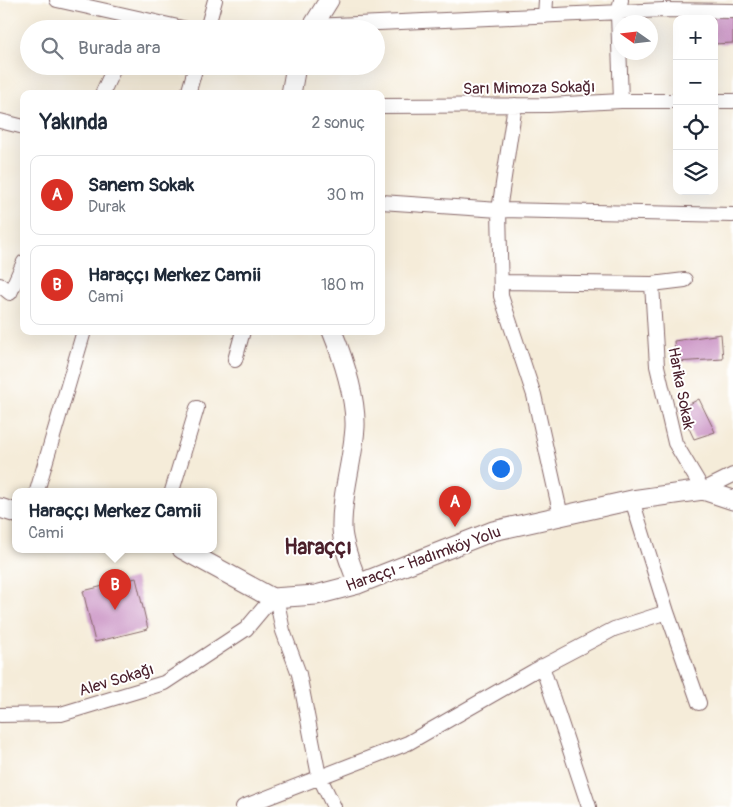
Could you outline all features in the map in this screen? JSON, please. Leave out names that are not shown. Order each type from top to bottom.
[{"type":"main road","points":[[316,20],[329,0]]},
{"type":"main road","points":[[292,90],[294,75]]},
{"type":"main road","points":[[334,335],[350,389],[355,426],[342,530],[358,584]]},
{"type":"main road","name":"Haraççı - Hadımköy Yolu","points":[[274,598],[316,595],[358,584],[493,531],[632,500],[703,490],[733,500]]},
{"type":"main road","points":[[0,508],[12,512]]},
{"type":"main road","points":[[190,553],[274,598]]},
{"type":"street","points":[[57,0],[125,20]]},
{"type":"street","points":[[209,20],[215,0]]},
{"type":"street","points":[[546,0],[546,16]]},
{"type":"street","points":[[385,24],[546,16],[620,7],[733,11]]},
{"type":"street","points":[[620,7],[621,101]]},
{"type":"street","points":[[104,90],[111,75]]},
{"type":"street","points":[[189,90],[193,75]]},
{"type":"street","name":"Sarı Mimoza Sokağı","points":[[385,106],[515,106],[621,101],[673,101]]},
{"type":"street","points":[[718,101],[733,101]]},
{"type":"street","points":[[515,106],[499,210],[501,296],[534,395],[561,516]]},
{"type":"street","points":[[0,121],[20,126]]},
{"type":"street","points":[[385,202],[499,210],[733,216]]},
{"type":"street","points":[[20,268],[5,289],[20,296]]},
{"type":"street","points":[[501,282],[652,284],[685,280]]},
{"type":"street","name":"Harika Sokak","points":[[652,284],[657,366],[675,443],[703,490]]},
{"type":"street","points":[[38,488],[83,335]]},
{"type":"street","points":[[235,360],[242,335]]},
{"type":"street","points":[[173,488],[197,408]]},
{"type":"street","points":[[703,490],[733,475]]},
{"type":"street","points":[[632,500],[667,612],[699,703]]},
{"type":"street","points":[[274,598],[283,631],[299,674],[319,776],[334,807]]},
{"type":"street","name":"Alev Sokağı","points":[[0,715],[61,714],[164,683],[246,629],[274,598]]},
{"type":"street","points":[[243,807],[408,743],[542,666],[614,629],[667,612]]},
{"type":"street","points":[[542,666],[589,807]]},
{"type":"building","points":[[733,14],[733,43],[718,44],[718,15]]},
{"type":"building","points":[[721,334],[723,359],[676,362],[674,341]]},
{"type":"building","points":[[699,399],[715,432],[694,439],[680,409]]},
{"type":"building","points":[[136,578],[148,629],[95,642],[83,591]]},
{"type":"place","name":"Sanem Sokak","points":[[455,527]]},
{"type":"place","name":"Haraççı Merkez Camii","points":[[115,610]]},
{"type":"district","name":"Haraççı","points":[[318,547]]}]
